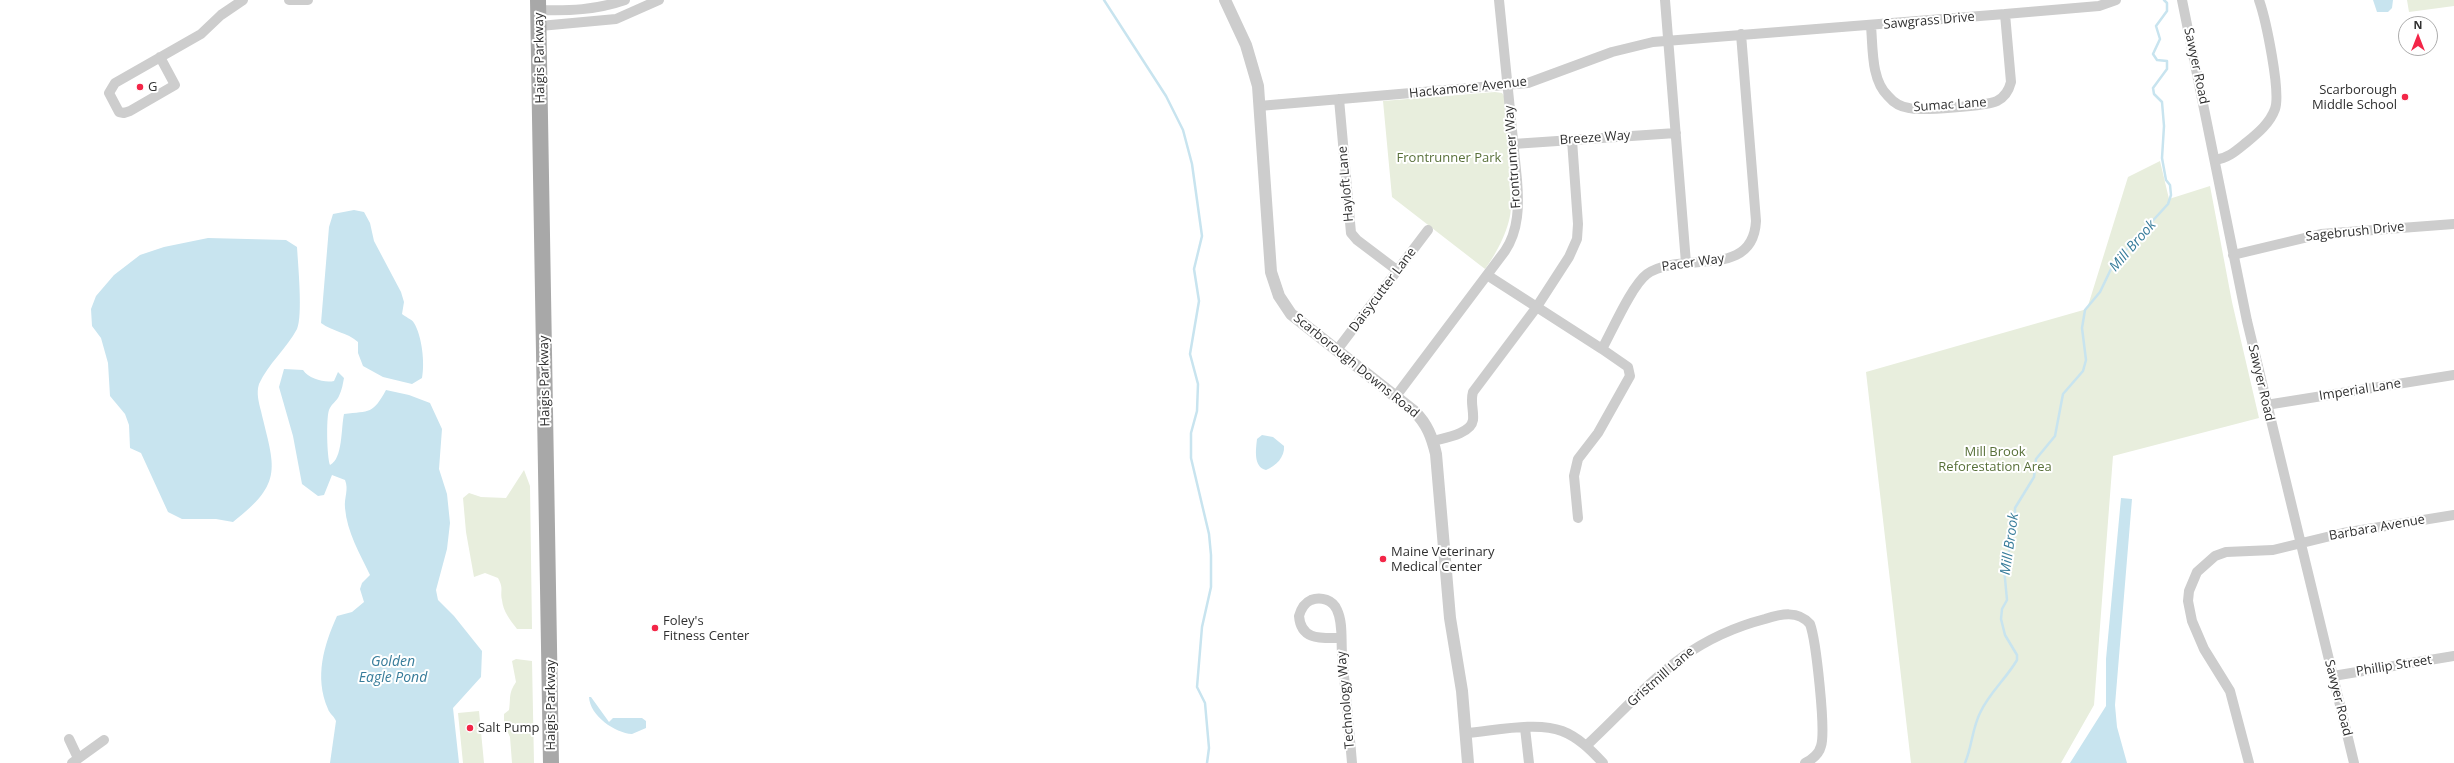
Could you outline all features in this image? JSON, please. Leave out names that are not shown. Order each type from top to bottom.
[{"type":"main road","name":"Haigis Parkway","points":[[539,12],[552,763]]},
{"type":"street","points":[[160,57],[175,85],[130,111],[124,113],[119,112],[110,97],[110,88],[160,57],[201,34],[221,15],[243,0]]},
{"type":"street","points":[[289,0],[308,0]]},
{"type":"street","points":[[539,12],[577,11],[605,7],[625,0]]},
{"type":"street","points":[[539,12],[616,19],[659,0]]},
{"type":"street","name":"Scarborough Downs Road","points":[[1225,0],[1252,61],[1259,106],[1271,272],[1274,286],[1290,314],[1396,396],[1423,421],[1433,441],[1436,454],[1450,618],[1458,664],[1468,763]]},
{"type":"street","name":"Frontrunner Way","points":[[1396,396],[1511,242],[1516,224],[1519,205],[1499,0]]},
{"type":"street","points":[[1665,0],[1686,263]]},
{"type":"street","name":"Sawgrass Drive","points":[[1741,34],[1871,26],[2099,6],[2116,0]]},
{"type":"street","name":"Sawyer Road","points":[[2182,0],[2233,255],[2266,405],[2301,542],[2354,763]]},
{"type":"street","points":[[2215,160],[2229,156],[2255,136],[2272,114],[2276,105],[2276,84],[2260,0]]},
{"type":"street","name":"Sumac Lane","points":[[1871,26],[1878,78],[1885,93],[1892,100],[1903,107],[1915,109],[1986,104],[2002,98],[2008,90],[2011,82],[2005,14]]},
{"type":"street","name":"Hackamore Avenue","points":[[1259,106],[1508,86],[1549,77],[1612,52],[1637,45],[1669,40],[1741,34]]},
{"type":"street","name":"Pacer Way","points":[[1602,349],[1640,280],[1656,268],[1719,260],[1735,256],[1750,243],[1756,229],[1741,34]]},
{"type":"street","name":"Hayloft Lane","points":[[1340,99],[1351,233],[1357,240],[1398,271]]},
{"type":"street","name":"Breeze Way","points":[[1513,144],[1676,133]]},
{"type":"street","points":[[1433,441],[1460,432],[1470,426],[1473,420],[1471,400],[1473,392],[1536,308],[1569,257],[1577,239],[1578,224],[1572,140]]},
{"type":"street","name":"Sagebrush Drive","points":[[2233,255],[2321,234],[2454,224]]},
{"type":"street","name":"Daisycutter Lane","points":[[1337,350],[1428,230]]},
{"type":"street","points":[[1487,275],[1628,367],[1630,376],[1598,433],[1578,459],[1574,476],[1578,518]]},
{"type":"street","name":"Imperial Lane","points":[[2266,405],[2454,374]]},
{"type":"street","name":"Barbara Avenue","points":[[2249,763],[2230,691],[2204,649],[2192,621],[2188,601],[2189,591],[2197,572],[2216,556],[2226,552],[2273,550],[2301,542],[2454,516]]},
{"type":"street","name":"Technology Way","points":[[1341,638],[1320,638],[1307,635],[1302,630],[1299,616],[1305,604],[1317,598],[1324,599],[1334,605],[1339,617],[1341,638],[1352,763]]},
{"type":"street","name":"Gristmill Lane","points":[[1586,746],[1652,682],[1697,645],[1744,625],[1790,614],[1801,617],[1810,624],[1819,680],[1823,740],[1817,754],[1805,763]]},
{"type":"street","name":"Phillip Street","points":[[2333,676],[2454,656]]},
{"type":"street","points":[[1466,733],[1539,727],[1561,730],[1586,746],[1603,763]]},
{"type":"street","points":[[1525,728],[1529,763]]},
{"type":"street","points":[[69,739],[75,761],[104,740]]},
{"type":"green space","points":[[2407,0],[2454,0],[2454,6],[2409,12]]},
{"type":"green space","name":"Frontrunner Park","points":[[1495,92],[1502,93],[1506,99],[1512,166],[1509,181],[1511,206],[1506,231],[1485,269],[1392,197],[1383,101]]},
{"type":"green space","name":"Mill Brook Reforestation Area","points":[[2160,161],[2169,199],[2210,186],[2232,302],[2259,418],[2113,456],[2094,705],[2061,763],[1911,763],[1866,372],[2087,309],[2128,177]]},
{"type":"green space","points":[[524,470],[530,486],[532,629],[517,629],[509,619],[505,612],[498,578],[485,573],[474,577],[466,532],[463,498],[469,493],[481,497],[506,498]]},
{"type":"green space","points":[[516,659],[532,661],[534,763],[512,763],[510,737],[504,724],[504,714],[509,710],[511,693],[516,682],[512,661]]},
{"type":"green space","name":"Salt Pump","points":[[479,711],[484,763],[463,763],[458,713]]},
{"type":"water","points":[[2373,0],[2393,0],[2392,8],[2388,12],[2377,12]]},
{"type":"water","points":[[354,210],[364,212],[370,223],[374,241],[401,292],[404,302],[402,314],[410,319],[417,328],[421,342],[423,372],[422,378],[412,384],[383,377],[363,366],[358,353],[358,342],[349,336],[321,323],[329,227],[333,214]]},
{"type":"water","points":[[208,238],[286,240],[297,247],[300,302],[299,322],[293,336],[267,370],[258,387],[259,401],[272,460],[271,472],[268,484],[261,496],[250,508],[233,522],[216,519],[182,519],[168,512],[141,453],[130,448],[129,425],[125,414],[110,396],[108,363],[101,338],[92,326],[91,309],[96,296],[114,275],[140,255],[164,247]]},
{"type":"water","name":"Golden Eagle Pond","points":[[284,369],[303,370],[309,376],[322,381],[334,381],[338,372],[344,378],[340,394],[330,408],[328,415],[327,429],[330,465],[334,462],[339,450],[344,414],[370,410],[382,398],[386,390],[409,395],[430,403],[442,429],[439,469],[447,494],[450,523],[447,549],[436,590],[438,600],[454,616],[482,651],[481,677],[453,708],[459,763],[330,763],[336,721],[329,710],[324,697],[321,673],[322,661],[328,638],[337,616],[352,612],[364,602],[360,589],[362,583],[370,575],[354,543],[348,526],[345,508],[347,487],[345,480],[332,475],[324,495],[318,496],[302,484],[293,436],[279,387]]},
{"type":"water","points":[[1262,435],[1273,437],[1284,446],[1283,454],[1279,461],[1266,470],[1259,465],[1256,457],[1257,439]]},
{"type":"water","points":[[2121,498],[2132,499],[2115,705],[2117,727],[2127,763],[2070,763],[2106,706],[2106,659]]},
{"type":"water","points":[[589,697],[591,697],[609,722],[613,718],[642,718],[646,721],[646,728],[632,734],[625,733],[611,727],[594,711],[590,704]]},
{"type":"waterway","points":[[1104,0],[1166,96],[1183,130],[1192,164],[1202,236],[1194,269],[1199,301],[1190,354],[1198,384],[1197,411],[1191,433],[1191,458],[1209,534],[1211,555],[1211,587],[1202,627],[1197,687],[1205,703],[1209,748],[1207,763]]},
{"type":"waterway","name":"Mill Brook","points":[[1965,763],[1975,725],[1980,713],[1988,699],[2017,660],[2017,655],[2005,635],[2001,619],[2002,609],[2007,600],[2004,568],[2015,530],[2015,508],[2034,477],[2036,459],[2055,436],[2063,394],[2083,371],[2086,360],[2082,328],[2085,310],[2100,292],[2111,269],[2126,250],[2168,204],[2171,195],[2170,185],[2166,180],[2162,158],[2164,126],[2162,102],[2154,94],[2153,88],[2167,69],[2167,61],[2157,60],[2153,54],[2160,39],[2156,26],[2167,11],[2167,3],[2164,0]]},
{"type":"place","name":"G","points":[[140,87]]},
{"type":"place","name":"Scarborough Middle School","points":[[2405,97]]},
{"type":"place","name":"Maine Veterinary Medical Center","points":[[1383,559]]},
{"type":"place","name":"Foley's Fitness Center","points":[[655,628]]},
{"type":"place","name":"Salt Pump","points":[[470,728]]}]
